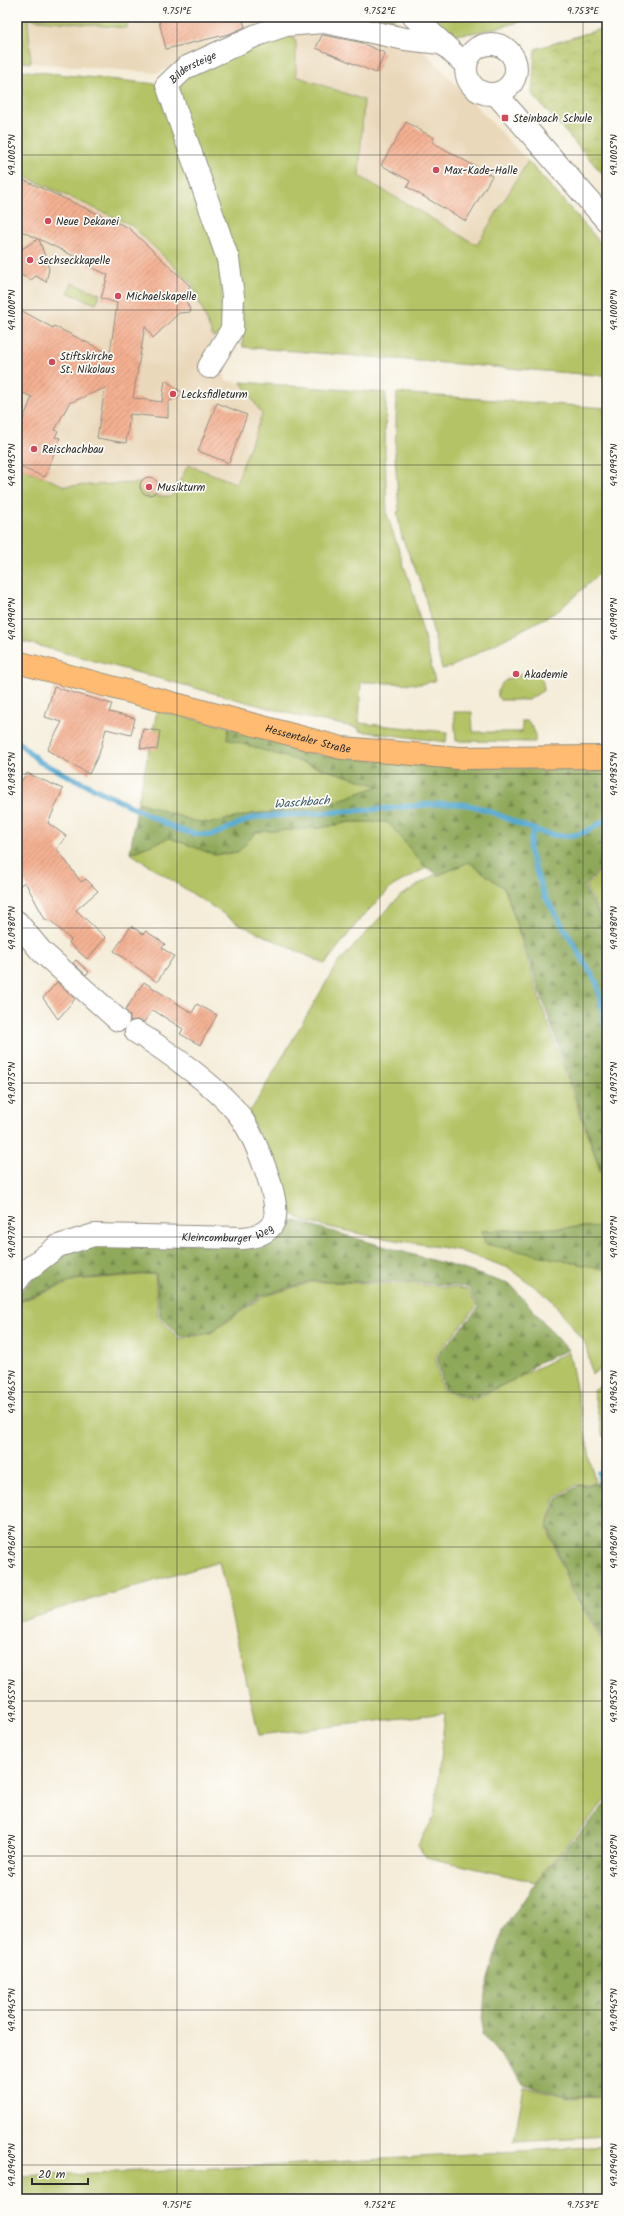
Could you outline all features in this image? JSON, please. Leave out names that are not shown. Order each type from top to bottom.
[{"type":"main road","name":"Hessentaler Straße","points":[[17,662],[342,748],[459,758],[607,757]]},
{"type":"street","points":[[414,17],[466,65]]},
{"type":"street","name":"Bildersteige","points":[[209,367],[232,329],[233,296],[228,259],[167,86],[185,68],[257,35],[286,25],[324,22],[405,39],[440,42]]},
{"type":"street","points":[[486,44],[501,46],[508,50],[516,64],[514,79],[510,86],[496,94],[488,94],[474,88],[468,81],[466,65],[472,52],[486,44]]},
{"type":"street","points":[[496,94],[607,221]]},
{"type":"street","points":[[17,922],[41,951],[118,1020]]},
{"type":"street","name":"Kleincomburger Weg","points":[[17,1281],[23,1273],[58,1246],[94,1235],[243,1238],[261,1234],[274,1221],[276,1208],[263,1160],[242,1118],[213,1089],[136,1032]]},
{"type":"shaded area","points":[[128,17],[392,17],[528,161],[477,245],[359,176],[364,100],[296,76],[296,42],[282,22],[158,73],[31,63],[28,19],[127,28]]},
{"type":"shaded area","points":[[17,173],[131,225],[192,284],[213,337],[226,381],[241,382],[262,414],[236,483],[188,465],[171,497],[145,495],[141,490],[140,483],[65,486],[17,466]]},
{"type":"green space","points":[[17,17],[128,17],[127,28],[28,19],[31,63],[17,61]]},
{"type":"green space","points":[[330,17],[392,17],[405,30]]},
{"type":"green space","points":[[428,17],[536,17],[490,30],[465,34],[454,34],[444,32]]},
{"type":"green space","points":[[607,27],[607,179],[532,94],[535,49]]},
{"type":"green space","points":[[288,29],[296,42],[296,76],[364,100],[359,176],[477,245],[528,161],[607,250],[607,376],[243,347],[240,303],[176,97],[185,77]]},
{"type":"green space","points":[[17,70],[157,84],[220,262],[225,333],[213,337],[192,284],[131,225],[17,173]]},
{"type":"green space","points":[[72,283],[100,294],[96,304],[68,293]]},
{"type":"green space","points":[[241,382],[386,393],[385,452],[387,515],[413,592],[435,681],[421,684],[361,682],[359,723],[447,732],[446,742],[359,731],[359,728],[302,717],[17,640],[17,466],[65,486],[141,483],[141,490],[145,495],[171,497],[188,465],[236,483],[262,414]]},
{"type":"green space","points":[[397,393],[607,408],[607,567],[558,611],[451,667],[442,669],[422,585],[402,538],[397,512],[399,512],[395,456]]},
{"type":"green space","points":[[530,672],[541,678],[544,690],[528,700],[500,700],[498,697],[498,691],[503,682],[513,677]]},
{"type":"green space","points":[[157,711],[229,727],[227,739],[379,786],[317,808],[252,814],[211,823],[193,821],[138,802]]},
{"type":"green space","points":[[454,712],[472,712],[473,732],[522,732],[522,721],[528,721],[535,732],[535,742],[456,741]]},
{"type":"green space","points":[[229,727],[319,755],[416,764],[607,770],[607,867],[597,872],[584,887],[607,931],[607,1189],[505,889],[469,862],[439,875],[424,866],[388,822],[350,822],[320,828],[256,832],[238,852],[215,855],[170,838],[130,853],[138,802],[193,821],[211,823],[252,814],[317,808],[379,786],[227,739]]},
{"type":"green space","points":[[350,822],[388,822],[428,867],[393,886],[361,918],[325,964],[239,924],[130,853],[170,838],[215,855],[238,852],[256,832],[320,828]]},
{"type":"green space","points":[[469,862],[505,889],[542,1006],[607,1190],[607,1226],[482,1231],[485,1243],[607,1270],[607,1365],[592,1374],[586,1345],[551,1299],[509,1268],[457,1250],[365,1235],[306,1222],[282,1208],[249,1111],[253,1107],[337,964],[400,896],[434,875],[439,875]]},
{"type":"green space","points":[[607,869],[607,929],[586,887],[598,873]]},
{"type":"green space","points":[[278,1216],[463,1269],[511,1285],[568,1350],[539,1362],[520,1377],[472,1398],[444,1389],[437,1357],[479,1307],[468,1287],[415,1282],[311,1281],[261,1296],[211,1332],[180,1337],[160,1316],[156,1273],[75,1279],[17,1302],[17,1294],[62,1252],[101,1242],[247,1244]]},
{"type":"green space","points":[[607,1226],[607,1270],[485,1244],[482,1231]]},
{"type":"green space","points":[[155,1274],[158,1317],[179,1339],[211,1333],[262,1297],[312,1282],[415,1284],[467,1289],[477,1306],[435,1357],[442,1390],[473,1400],[569,1352],[595,1483],[576,1485],[555,1498],[547,1528],[571,1590],[607,1648],[607,1798],[535,1882],[425,1857],[418,1845],[434,1817],[445,1713],[259,1735],[219,1562],[17,1621],[17,1303],[76,1280]]},
{"type":"green space","points":[[607,1382],[607,1430],[603,1437],[593,1390]]},
{"type":"green space","points":[[607,1444],[607,1645],[572,1589],[548,1527],[557,1499],[578,1486],[597,1484]]},
{"type":"green space","points":[[607,1802],[607,2096],[569,2097],[524,2085],[482,2034],[485,1993],[503,1930],[536,1882]]},
{"type":"green space","points":[[524,2087],[569,2098],[607,2097],[607,2136],[514,2141]]},
{"type":"green space","points":[[607,2146],[607,2199],[17,2199],[17,2176],[265,2166]]},
{"type":"building","points":[[158,17],[242,17],[245,27],[229,34],[166,49]]},
{"type":"building","points":[[322,35],[359,42],[385,53],[376,73],[316,48]]},
{"type":"building","name":"Max-Kade-Halle","points":[[406,122],[434,138],[432,142],[492,176],[466,221],[407,187],[410,181],[381,165]]},
{"type":"building","points":[[17,177],[129,228],[190,286],[183,294],[191,312],[179,313],[153,338],[145,326],[133,398],[162,402],[165,380],[184,394],[168,402],[168,418],[130,414],[126,443],[97,438],[105,388],[69,403],[55,430],[58,431],[55,437],[60,438],[45,477],[17,466],[17,434],[32,397],[17,390],[17,308],[53,328],[54,326],[110,354],[117,303],[101,298],[108,275],[87,265],[88,263],[39,239],[49,269],[46,282],[36,276],[31,280],[17,273],[17,252],[38,239],[17,229]]},
{"type":"building","points":[[217,403],[247,415],[229,463],[198,451]]},
{"type":"building","name":"Musikturm","points":[[145,477],[153,477],[158,482],[156,493],[153,495],[145,495],[140,490],[140,482]]},
{"type":"building","points":[[54,687],[112,704],[109,712],[135,718],[131,735],[106,729],[99,754],[89,774],[47,750],[62,722],[45,717]]},
{"type":"building","points":[[143,729],[160,731],[157,750],[140,748]]},
{"type":"building","points":[[27,773],[63,789],[48,823],[66,836],[57,849],[81,882],[86,879],[98,891],[76,910],[106,938],[87,959],[69,943],[71,940],[49,919],[46,921],[25,882],[17,887],[17,787]]},
{"type":"building","points":[[131,926],[143,934],[146,931],[165,944],[162,948],[174,956],[157,982],[114,951]]},
{"type":"building","points":[[76,960],[89,972],[86,975],[73,963]]},
{"type":"building","points":[[57,982],[75,999],[58,1019],[43,998]]},
{"type":"building","points":[[144,982],[192,1013],[197,1004],[217,1015],[200,1045],[180,1034],[183,1029],[153,1010],[144,1022],[137,1020],[130,1021],[130,1016],[125,1010]]},
{"type":"waterway","name":"Waschbach","points":[[17,741],[40,762],[177,829],[201,835],[215,834],[257,817],[440,804],[474,806],[531,829],[560,836],[575,835],[584,832],[607,819]]},
{"type":"waterway","points":[[533,829],[529,850],[544,895],[597,983],[607,1034]]},
{"type":"waterway","points":[[599,1473],[607,1506]]},
{"type":"place","name":"Steinbach Schule","points":[[505,118]]},
{"type":"place","name":"Max-Kade-Halle","points":[[436,170]]},
{"type":"place","name":"Neue Dekanei","points":[[48,221]]},
{"type":"place","name":"Sechseckkapelle","points":[[30,260]]},
{"type":"place","name":"Michaelskapelle","points":[[118,296]]},
{"type":"place","name":"Stiftskirche St. Nikolaus","points":[[52,362]]},
{"type":"place","name":"Lecksfidleturm","points":[[173,394]]},
{"type":"place","name":"Reischachbau","points":[[34,449]]},
{"type":"place","name":"Musikturm","points":[[149,487]]},
{"type":"place","name":"Akademie","points":[[516,674]]}]
